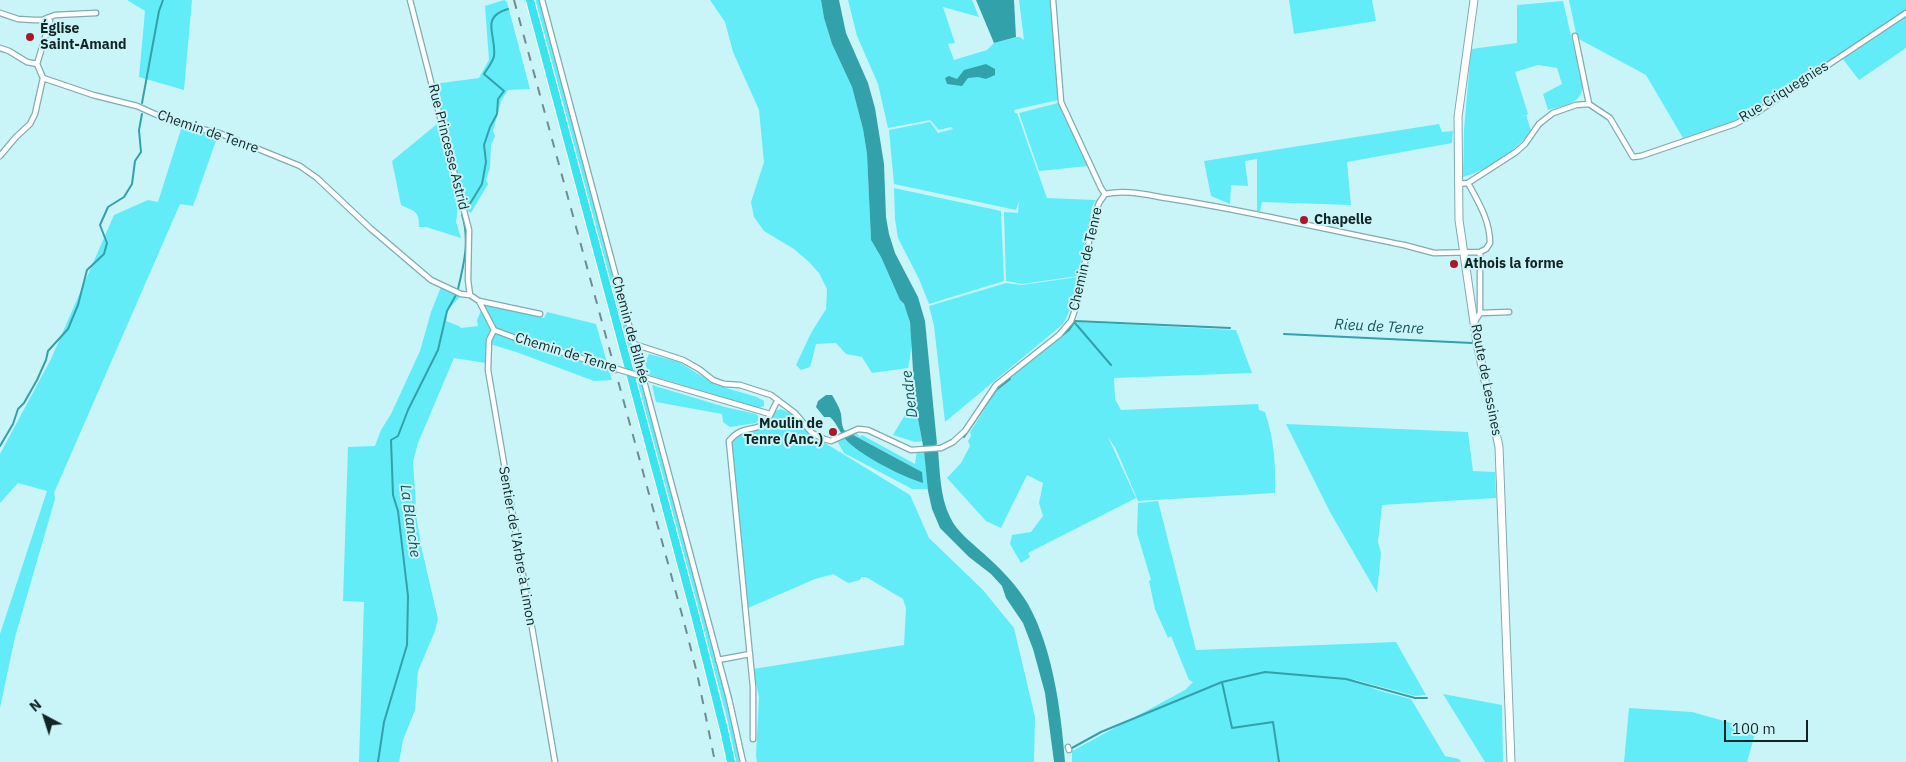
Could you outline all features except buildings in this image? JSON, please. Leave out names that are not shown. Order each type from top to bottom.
[{"type":"highway","points":[[530,0],[696,619],[731,762]]},
{"type":"main road","name":"Route de Lessines","points":[[1474,0],[1458,117],[1459,220],[1474,323],[1499,447],[1511,762]]},
{"type":"street","name":"Rue Princesse Astrid","points":[[410,0],[469,230],[468,280],[470,295]]},
{"type":"street","name":"Chemin de Bilhée","points":[[542,0],[718,660],[743,762]]},
{"type":"street","points":[[1053,0],[1061,102],[1105,194]]},
{"type":"street","points":[[0,13],[18,19],[42,20],[55,15],[96,13]]},
{"type":"street","name":"Rue Criquegnies","points":[[1588,104],[1610,118],[1633,157],[1641,156],[1735,124],[1756,113],[1906,13]]},
{"type":"street","points":[[0,156],[30,124],[38,104],[43,78],[37,64],[50,22],[47,18]]},
{"type":"street","points":[[1458,184],[1468,183],[1516,152],[1525,144],[1539,124],[1553,113],[1576,105],[1588,104],[1575,36]]},
{"type":"street","points":[[0,48],[27,62],[37,64]]},
{"type":"street","name":"Chemin de Tenre","points":[[43,78],[93,95],[137,106],[175,123],[219,133],[300,166],[431,280],[461,294],[470,295],[478,301],[494,330],[521,340],[770,414]]},
{"type":"street","points":[[1468,183],[1482,207],[1489,228],[1490,243],[1486,249],[1480,252],[1480,313],[1474,323]]},
{"type":"street","name":"Chemin de Tenre","points":[[634,344],[683,360],[713,380],[724,384],[740,385],[771,395],[794,413],[820,438],[831,441],[851,431],[858,429],[868,430],[911,450],[920,450],[938,448],[958,438],[996,385],[1059,335],[1071,321],[1078,304],[1093,220],[1099,203],[1105,194],[1118,191],[1132,192],[1212,205],[1404,245],[1426,252],[1480,252]]},
{"type":"street","name":"Chemin de Tenre","points":[[478,301],[540,314]]},
{"type":"street","points":[[1480,313],[1509,312]]},
{"type":"street","name":"Sentier de l'Arbre à Limon","points":[[494,330],[489,340],[488,370],[555,762]]},
{"type":"street","points":[[753,740],[753,687],[730,441],[740,431],[762,426],[768,420],[778,400]]},
{"type":"street","points":[[718,660],[750,654]]},
{"type":"shaded area","points":[[127,0],[192,0],[184,90],[139,77],[145,11]]},
{"type":"shaded area","points":[[504,0],[507,2],[530,89],[508,90],[501,101],[493,131],[495,136],[491,145],[490,168],[486,180],[488,184],[471,213],[465,205],[434,84],[479,78],[489,60],[485,6]]},
{"type":"shaded area","points":[[535,0],[540,0],[731,716],[740,762],[736,762],[727,718]]},
{"type":"shaded area","points":[[710,0],[821,0],[832,44],[852,87],[863,129],[867,154],[871,240],[908,314],[911,332],[911,352],[908,368],[872,373],[862,357],[846,354],[836,343],[816,344],[810,367],[801,370],[796,365],[811,333],[826,309],[827,289],[819,273],[809,262],[794,249],[764,231],[754,217],[751,202],[764,162],[759,110],[733,52],[725,22]]},
{"type":"shaded area","points":[[821,0],[839,0],[846,33],[868,83],[875,108],[884,164],[886,217],[889,234],[895,253],[918,297],[925,321],[937,444],[935,445],[936,450],[938,450],[944,501],[953,522],[960,532],[996,564],[1013,583],[1028,604],[1037,622],[1050,660],[1058,701],[1065,762],[1054,762],[1045,693],[1033,649],[1023,623],[1006,598],[1002,586],[940,528],[932,509],[915,403],[910,322],[904,304],[900,300],[881,257],[871,240],[867,154],[863,129],[852,87],[832,44]]},
{"type":"shaded area","points":[[848,0],[972,0],[979,17],[943,7],[955,43],[948,44],[954,60],[987,50],[994,43],[1016,37],[1024,40],[1019,0],[1051,0],[1058,100],[1014,110],[1017,113],[1047,198],[1096,200],[1092,207],[1078,276],[1022,284],[1006,281],[1004,212],[1018,213],[1019,201],[1016,210],[894,184],[889,130],[930,122],[938,133],[953,129],[951,127],[939,130],[930,120],[888,128],[878,84],[857,36]]},
{"type":"shaded area","points":[[976,0],[1014,0],[1016,37],[994,43]]},
{"type":"shaded area","points":[[1289,0],[1372,0],[1376,21],[1294,34]]},
{"type":"shaded area","points":[[1569,0],[1906,0],[1906,11],[1755,111],[1727,124],[1683,138],[1646,75],[1577,38]]},
{"type":"shaded area","points":[[1563,1],[1582,80],[1581,94],[1573,102],[1548,110],[1543,94],[1562,84],[1557,68],[1538,65],[1515,72],[1528,114],[1526,115],[1531,131],[1509,153],[1482,170],[1463,177],[1464,130],[1471,49],[1517,43],[1517,5]]},
{"type":"shaded area","points":[[1906,16],[1906,48],[1859,80],[1842,58]]},
{"type":"shaded area","points":[[986,64],[995,69],[995,75],[986,79],[978,77],[968,78],[962,86],[947,84],[945,78],[949,76],[957,79],[964,70]]},
{"type":"shaded area","points":[[1058,103],[1088,166],[1039,171],[1019,113]]},
{"type":"shaded area","points":[[437,124],[458,206],[456,222],[461,238],[426,227],[419,227],[417,214],[401,205],[392,161]]},
{"type":"shaded area","points":[[1439,124],[1442,132],[1453,131],[1452,143],[1347,162],[1351,205],[1262,202],[1260,212],[1257,211],[1257,159],[1245,161],[1248,186],[1231,185],[1230,204],[1211,196],[1204,161]]},
{"type":"shaded area","points":[[182,126],[218,135],[193,206],[180,204],[54,493],[55,499],[15,637],[0,708],[0,634],[47,491],[18,483],[0,503],[0,454],[51,359],[114,215],[148,200],[158,202]]},
{"type":"shaded area","points":[[894,188],[1001,211],[1004,281],[929,304],[919,279],[898,238]]},
{"type":"shaded area","points":[[1077,277],[1073,304],[1063,324],[945,422],[934,326],[929,306],[1006,283],[1022,285]]},
{"type":"shaded area","points":[[441,287],[461,296],[448,309],[446,321],[461,328],[478,326],[477,320],[484,304],[544,318],[547,312],[596,324],[612,380],[594,381],[487,343],[486,363],[454,358],[418,443],[413,462],[417,521],[438,619],[435,631],[418,671],[415,710],[403,740],[399,762],[359,762],[364,602],[343,601],[348,447],[375,446],[420,351],[431,312]]},
{"type":"shaded area","points":[[1073,322],[1079,328],[1077,322],[1236,330],[1252,373],[1114,378],[1115,399],[1121,410],[1258,404],[1259,410],[1265,412],[1272,442],[1275,462],[1275,493],[1138,501],[1116,449],[1108,437],[1136,498],[1028,553],[1030,557],[1021,563],[1010,544],[1012,535],[1031,532],[1043,516],[1039,503],[1043,483],[1027,475],[1001,528],[986,521],[947,478],[961,463],[970,446],[968,441],[971,436],[970,432],[1000,385],[1055,341]]},
{"type":"shaded area","points":[[649,354],[679,362],[716,385],[757,397],[764,401],[764,406],[759,408],[649,375],[645,363]]},
{"type":"shaded area","points":[[652,385],[725,407],[756,414],[760,418],[756,423],[730,427],[723,422],[722,414],[656,402]]},
{"type":"shaded area","points":[[826,395],[832,395],[837,404],[844,430],[922,472],[923,483],[883,466],[848,442],[832,419],[824,417],[816,407],[818,401]]},
{"type":"shaded area","points":[[912,403],[915,403],[922,441],[915,442],[893,435]]},
{"type":"shaded area","points":[[781,409],[790,413],[807,432],[910,495],[929,538],[983,590],[1014,628],[1035,717],[1034,762],[757,762],[759,697],[753,669],[904,645],[906,608],[903,599],[866,577],[861,577],[860,580],[848,583],[833,574],[815,579],[748,608],[732,443],[736,437],[765,428],[775,411]]},
{"type":"shaded area","points":[[1286,424],[1468,432],[1473,471],[1495,472],[1496,498],[1382,505],[1378,542],[1381,553],[1377,593],[1330,512]]},
{"type":"shaded area","points":[[861,429],[856,433],[860,437],[862,435],[915,464],[917,450],[924,449],[928,489],[912,489],[844,453],[836,439],[843,435],[847,441],[922,472],[852,434]]},
{"type":"shaded area","points":[[1158,501],[1196,650],[1396,642],[1426,695],[1415,696],[1352,679],[1377,690],[1411,699],[1445,756],[1459,759],[1461,762],[1072,762],[1072,751],[1185,690],[1193,682],[1189,680],[1171,636],[1168,638],[1155,609],[1149,581],[1151,580],[1137,533],[1138,503]]},
{"type":"shaded area","points":[[1443,694],[1502,705],[1503,762],[1485,762]]},
{"type":"shaded area","points":[[1629,708],[1692,712],[1756,730],[1747,762],[1624,762]]},
{"type":"waterway","points":[[142,103],[159,11],[163,0]]},
{"type":"waterway","name":"La Blanche","points":[[468,207],[482,184],[486,162],[484,145],[497,114],[498,99],[504,91],[484,74],[494,56],[492,22],[499,12],[508,9]]},
{"type":"waterway","points":[[0,446],[13,424],[18,409],[24,403],[37,380],[48,351],[68,329],[78,305],[87,270],[104,254],[107,243],[100,225],[108,207],[124,197],[132,184],[135,161],[141,152],[139,130],[142,114]]},
{"type":"waterway","points":[[458,289],[466,243],[462,215]]},
{"type":"waterway","name":"La Blanche","points":[[378,762],[384,722],[407,645],[408,596],[398,511],[393,495],[391,440],[398,436],[408,410],[438,350],[447,311],[456,295]]},
{"type":"waterway","name":"Rieu de Tenre","points":[[1034,357],[1069,330],[1075,321],[1230,328]]},
{"type":"waterway","points":[[1075,323],[1111,365]]},
{"type":"waterway","name":"Rieu de Tenre","points":[[1284,334],[1472,343]]},
{"type":"waterway","points":[[964,437],[996,390],[1010,379]]},
{"type":"waterway","points":[[1072,748],[1101,732],[1222,682],[1265,672],[1346,679],[1415,698],[1427,698]]},
{"type":"waterway","points":[[1222,682],[1232,728],[1273,722],[1279,762]]},
{"type":"railway","points":[[514,0],[684,622],[697,673],[715,762]]},
{"type":"place","name":"Église Saint-Amand","points":[[30,37]]},
{"type":"place","name":"Chapelle","points":[[1304,220]]},
{"type":"place","name":"Athois la forme","points":[[1454,264]]},
{"type":"place","name":"Moulin de Tenre (Anc.)","points":[[833,432]]},
{"type":"water label","name":"Dendre","points":[[910,394]]}]
